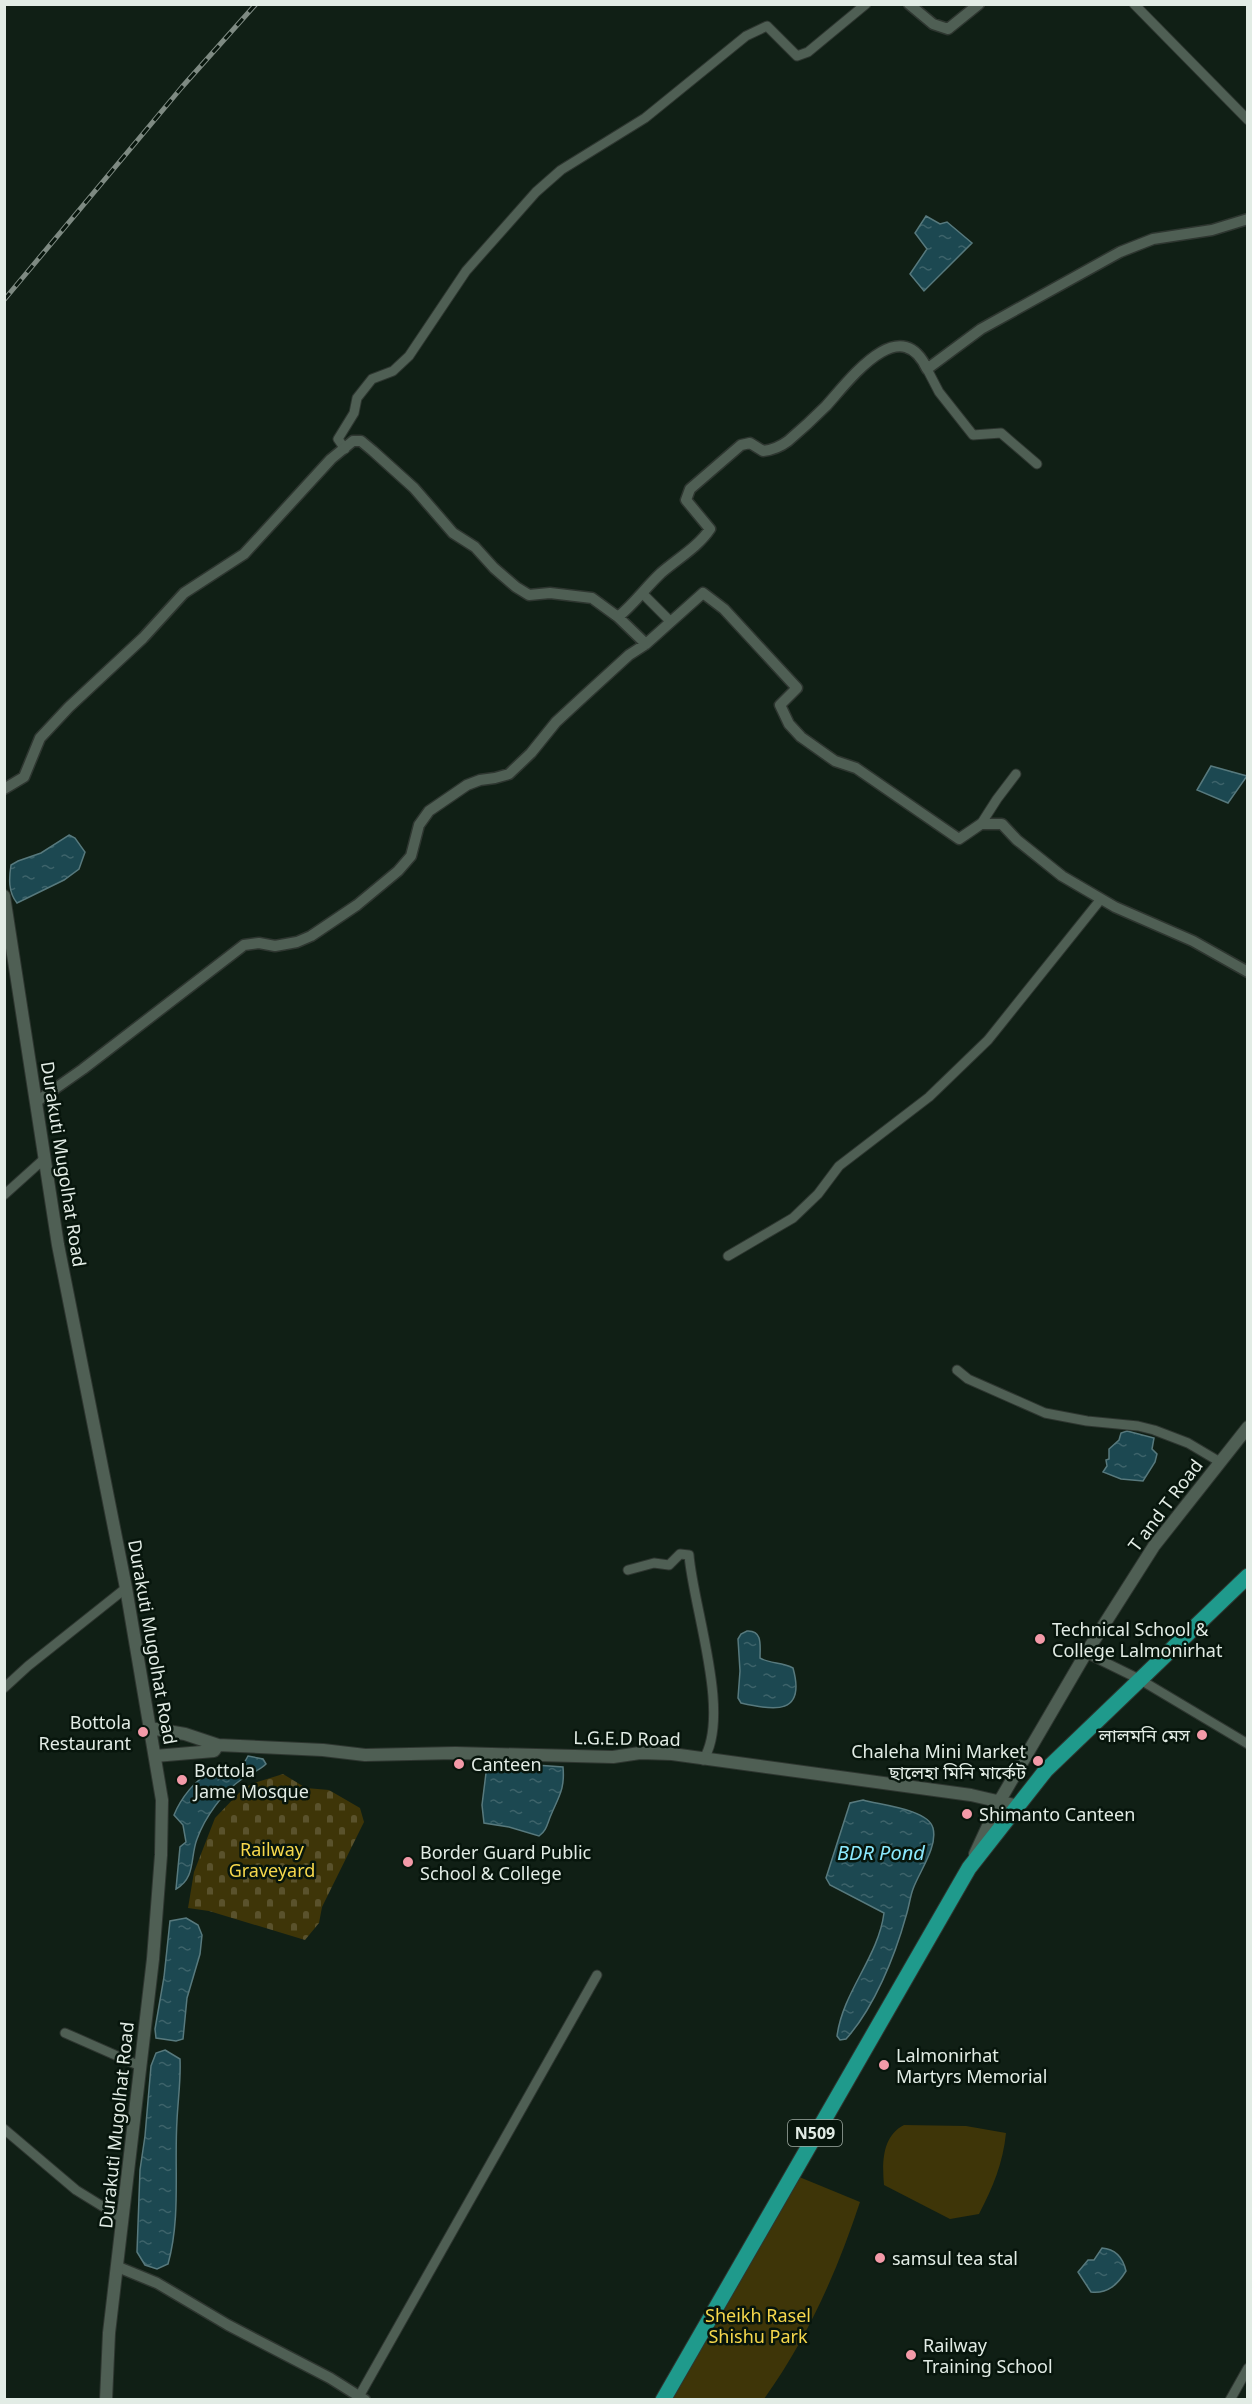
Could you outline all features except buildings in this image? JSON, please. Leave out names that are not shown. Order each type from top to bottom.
[{"type":"highway","name":"N509","points":[[663,2400],[969,1868],[1046,1770],[1247,1577]]},
{"type":"main road","name":"Durakuti Mugolhat Road","points":[[4,896],[58,1245],[126,1588],[162,1800],[161,1855],[153,1959],[109,2333],[106,2400]]},
{"type":"main road","name":"T and T Road","points":[[969,1868],[999,1802],[1115,1607],[1154,1546],[1248,1427]]},
{"type":"main road","points":[[150,1728],[184,1734],[218,1745],[214,1751],[155,1756]]},
{"type":"main road","name":"L.G.E.D Road","points":[[218,1745],[323,1750],[365,1755],[455,1753],[613,1757],[640,1753],[672,1754],[930,1789],[1018,1806]]},
{"type":"street","points":[[345,449],[338,439],[354,413],[357,398],[372,379],[393,371],[410,356],[466,271],[536,192],[561,170],[645,118],[746,36],[767,26],[797,56],[808,51],[866,4]]},
{"type":"street","points":[[909,4],[933,24],[948,29],[979,4]]},
{"type":"street","points":[[1134,4],[1248,120]]},
{"type":"street","points":[[927,369],[981,329],[1120,252],[1153,239],[1212,230],[1248,219]]},
{"type":"street","points":[[618,617],[643,594],[660,574],[704,538],[710,529],[686,500],[690,489],[741,445],[750,443],[763,451],[774,449],[787,442],[867,362],[886,349],[902,346],[911,348],[923,359],[939,392],[973,435],[1001,433],[1037,464]]},
{"type":"street","points":[[4,789],[24,777],[40,738],[69,707],[143,638],[184,592],[244,554],[332,459],[353,441],[361,441],[414,488],[453,533],[475,547],[516,587],[529,595],[550,593],[592,598],[618,617],[646,644]]},
{"type":"street","points":[[36,1102],[83,1069],[244,945],[259,943],[275,946],[297,942],[311,936],[357,905],[398,871],[411,856],[419,825],[429,811],[467,785],[509,774],[569,710],[629,655],[646,644],[670,621],[690,607],[703,593],[724,609],[796,688],[780,705],[789,724],[801,737],[835,762],[856,768],[959,839],[981,824],[1016,774]]},
{"type":"street","points":[[643,594],[670,621]]},
{"type":"street","points":[[981,824],[1002,824],[1017,840],[1062,876],[1101,899],[1193,940],[1248,972]]},
{"type":"street","points":[[728,1256],[794,1218],[818,1194],[840,1166],[929,1097],[988,1040],[1101,899]]},
{"type":"street","points":[[4,1195],[44,1159]]},
{"type":"street","points":[[957,1370],[968,1379],[1045,1413],[1078,1420],[1138,1426],[1154,1430],[1188,1443],[1220,1462]]},
{"type":"street","points":[[628,1570],[654,1563],[669,1565],[680,1554],[689,1555],[708,1656],[713,1697],[713,1724],[708,1752],[703,1760]]},
{"type":"street","points":[[4,1688],[28,1666],[126,1588]]},
{"type":"street","points":[[1086,1653],[1139,1679],[1248,1744]]},
{"type":"street","points":[[118,2267],[157,2283],[228,2325],[330,2378],[360,2398],[597,1975]]},
{"type":"street","points":[[65,2032],[140,2066]]},
{"type":"street","points":[[4,2129],[76,2190],[123,2219]]},
{"type":"street","points":[[1230,2400],[1247,2370]]},
{"type":"green space","name":"Railway Graveyard","points":[[283,1774],[306,1788],[329,1790],[360,1808],[364,1822],[322,1907],[319,1923],[305,1940],[209,1911],[188,1908],[194,1872],[215,1818],[251,1784]]},
{"type":"green space","points":[[904,2125],[966,2126],[1006,2133],[997,2175],[979,2214],[950,2219],[884,2185],[883,2168],[887,2143],[891,2136]]},
{"type":"green space","name":"Sheikh Rasel Shishu Park","points":[[792,2174],[860,2202],[831,2279],[794,2353],[764,2399],[663,2400]]},
{"type":"water","points":[[926,216],[940,224],[947,222],[972,243],[924,291],[910,274],[927,249],[915,233]]},
{"type":"water","points":[[1211,766],[1247,776],[1228,803],[1197,790]]},
{"type":"water","points":[[69,835],[75,838],[85,852],[79,869],[64,880],[17,903],[11,890],[11,865],[41,853]]},
{"type":"water","points":[[1127,1431],[1154,1438],[1152,1449],[1157,1454],[1155,1462],[1143,1481],[1121,1479],[1103,1472],[1107,1466],[1106,1460],[1109,1459],[1109,1449],[1119,1440],[1121,1433]]},
{"type":"water","points":[[747,1631],[752,1631],[758,1636],[760,1658],[793,1668],[796,1683],[795,1694],[791,1702],[785,1706],[765,1708],[741,1703],[738,1698],[740,1671],[738,1639]]},
{"type":"water","points":[[248,1756],[263,1759],[266,1764],[235,1784],[215,1806],[197,1839],[190,1873],[176,1889],[180,1847],[186,1842],[183,1825],[174,1815],[184,1796],[206,1775],[234,1772]]},
{"type":"water","points":[[507,1763],[563,1767],[561,1792],[544,1831],[539,1836],[509,1827],[484,1823],[482,1805],[487,1765]]},
{"type":"water","name":"BDR Pond","points":[[863,1800],[922,1816],[933,1828],[934,1835],[930,1851],[913,1889],[890,1964],[866,2012],[846,2039],[840,2040],[837,2036],[840,2020],[875,1945],[884,1913],[830,1885],[826,1878],[850,1803]]},
{"type":"water","points":[[186,1918],[198,1925],[202,1935],[200,1954],[187,1998],[183,2039],[176,2041],[156,2038],[155,2029],[170,1921]]},
{"type":"water","points":[[165,2050],[180,2059],[176,2138],[176,2211],[168,2264],[157,2269],[145,2265],[137,2252],[140,2170],[151,2066],[156,2053]]},
{"type":"water","points":[[1102,2248],[1118,2255],[1126,2271],[1120,2280],[1107,2290],[1091,2292],[1078,2272],[1088,2260],[1094,2260]]},
{"type":"railway","points":[[4,300],[182,87],[256,4]]},
{"type":"place","name":"Technical School & College Lalmonirhat","points":[[1040,1639]]},
{"type":"place","name":"Bottola Restaurant","points":[[143,1732]]},
{"type":"place","name":"লালমনি মেস","points":[[1202,1735]]},
{"type":"place","name":"Chaleha Mini Market ছালেহা মিনি মার্কেট","points":[[1038,1761]]},
{"type":"place","name":"Canteen","points":[[459,1764]]},
{"type":"place","name":"Bottola Jame Mosque","points":[[182,1780]]},
{"type":"place","name":"Shimanto Canteen","points":[[967,1814]]},
{"type":"place","name":"Border Guard Public School & College","points":[[408,1862]]},
{"type":"place","name":"Lalmonirhat Martyrs Memorial","points":[[884,2065]]},
{"type":"place","name":"samsul tea stal","points":[[880,2258]]},
{"type":"place","name":"Railway Training School","points":[[911,2355]]}]
